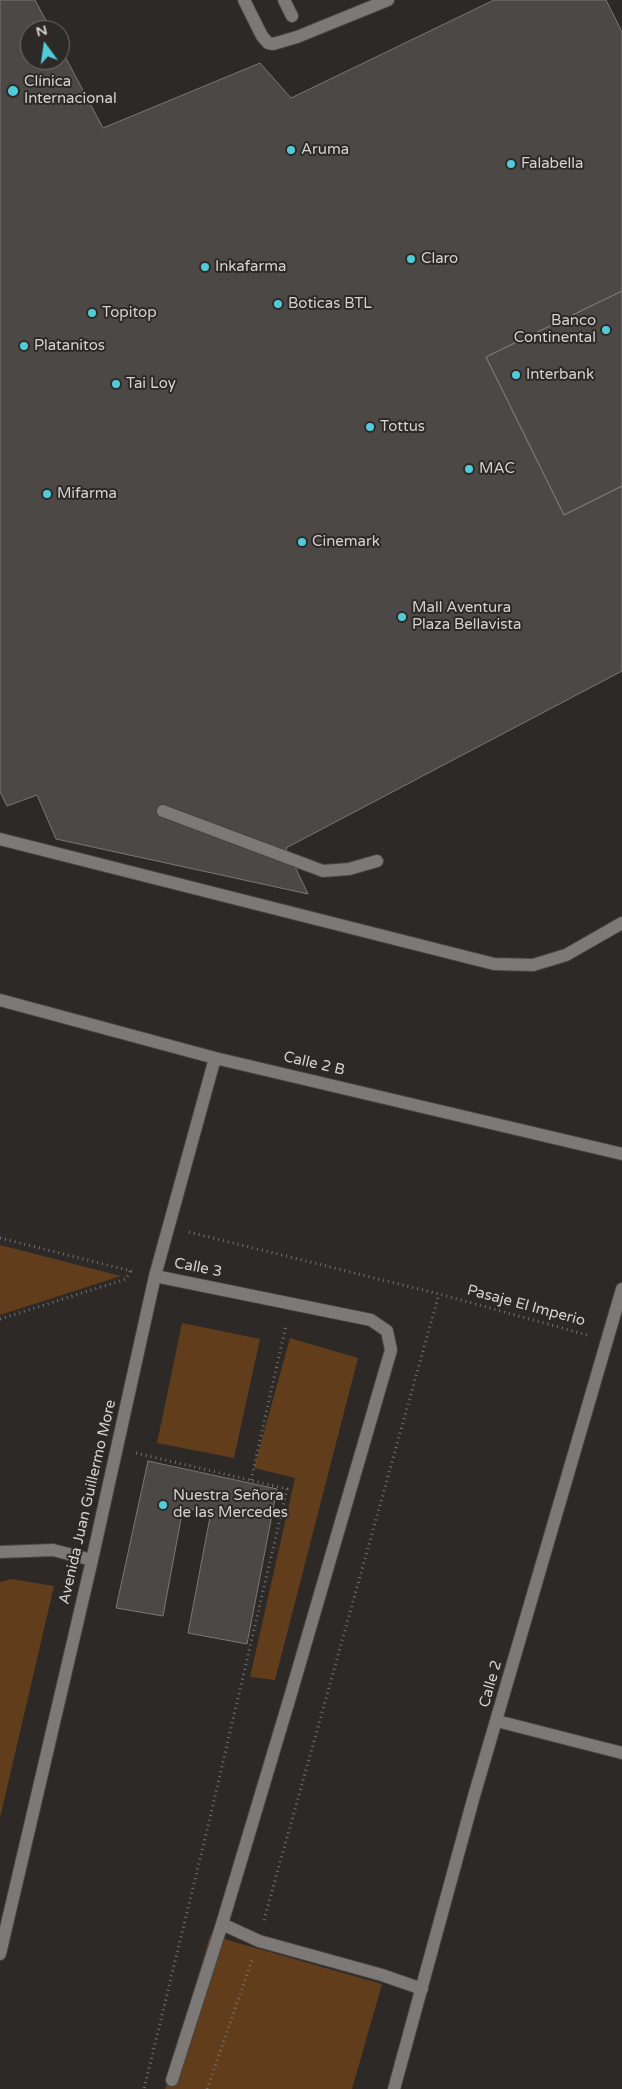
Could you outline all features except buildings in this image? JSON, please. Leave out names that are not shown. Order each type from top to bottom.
[{"type":"street","points":[[244,0],[262,36],[268,43],[273,44],[297,37],[388,0]]},
{"type":"street","points":[[284,0],[292,16]]},
{"type":"street","points":[[163,811],[323,871],[348,869],[377,861]]},
{"type":"street","points":[[0,839],[494,964],[533,965],[566,955],[622,923]]},
{"type":"street","name":"Calle 2 B","points":[[0,1000],[215,1058],[622,1154]]},
{"type":"street","name":"Avenida Juan Guillermo More","points":[[0,1954],[92,1560],[155,1276],[215,1058]]},
{"type":"street","name":"Calle 3","points":[[155,1276],[371,1320],[387,1332],[391,1350],[222,1924]]},
{"type":"street","name":"Calle 2","points":[[394,2089],[474,1796],[622,1289]]},
{"type":"street","points":[[0,1552],[53,1550],[92,1560]]},
{"type":"street","points":[[497,1721],[622,1753]]},
{"type":"street","points":[[172,2080],[222,1924],[259,1940],[382,1975],[422,1989]]},
{"type":"path","name":"Pasaje El Imperio","points":[[168,1227],[439,1294],[607,1340]]},
{"type":"path","name":"Calle 3","points":[[0,1238],[155,1276]]},
{"type":"path","points":[[0,1319],[126,1279],[130,1270]]},
{"type":"path","points":[[207,2089],[259,1940],[439,1294]]},
{"type":"path","points":[[252,1480],[290,1304]]},
{"type":"path","points":[[117,1449],[287,1489],[144,2089]]},
{"type":"shaded area","points":[[0,1245],[121,1276],[0,1315]]},
{"type":"shaded area","points":[[182,1323],[260,1339],[234,1458],[157,1443]]},
{"type":"shaded area","points":[[290,1338],[358,1358],[275,1680],[250,1677],[295,1478],[254,1468]]},
{"type":"shaded area","points":[[11,1579],[54,1586],[0,1818],[0,1582]]},
{"type":"shaded area","points":[[210,1935],[382,1984],[352,2089],[165,2089]]},
{"type":"place","name":"Clínica Internacional","points":[[13,91]]},
{"type":"place","name":"Aruma","points":[[291,150]]},
{"type":"place","name":"Falabella","points":[[511,164]]},
{"type":"place","name":"Claro","points":[[411,259]]},
{"type":"place","name":"Inkafarma","points":[[205,267]]},
{"type":"place","name":"Boticas BTL","points":[[278,304]]},
{"type":"place","name":"Topitop","points":[[92,313]]},
{"type":"place","name":"Banco Continental","points":[[606,330]]},
{"type":"place","name":"Platanitos","points":[[24,346]]},
{"type":"place","name":"Interbank","points":[[516,375]]},
{"type":"place","name":"Tai Loy","points":[[116,384]]},
{"type":"place","name":"Tottus","points":[[370,427]]},
{"type":"place","name":"MAC","points":[[469,469]]},
{"type":"place","name":"Mifarma","points":[[47,494]]},
{"type":"place","name":"Cinemark","points":[[302,542]]},
{"type":"place","name":"Mall Aventura Plaza Bellavista","points":[[402,617]]},
{"type":"place","name":"Nuestra Señora de las Mercedes","points":[[163,1505]]}]
